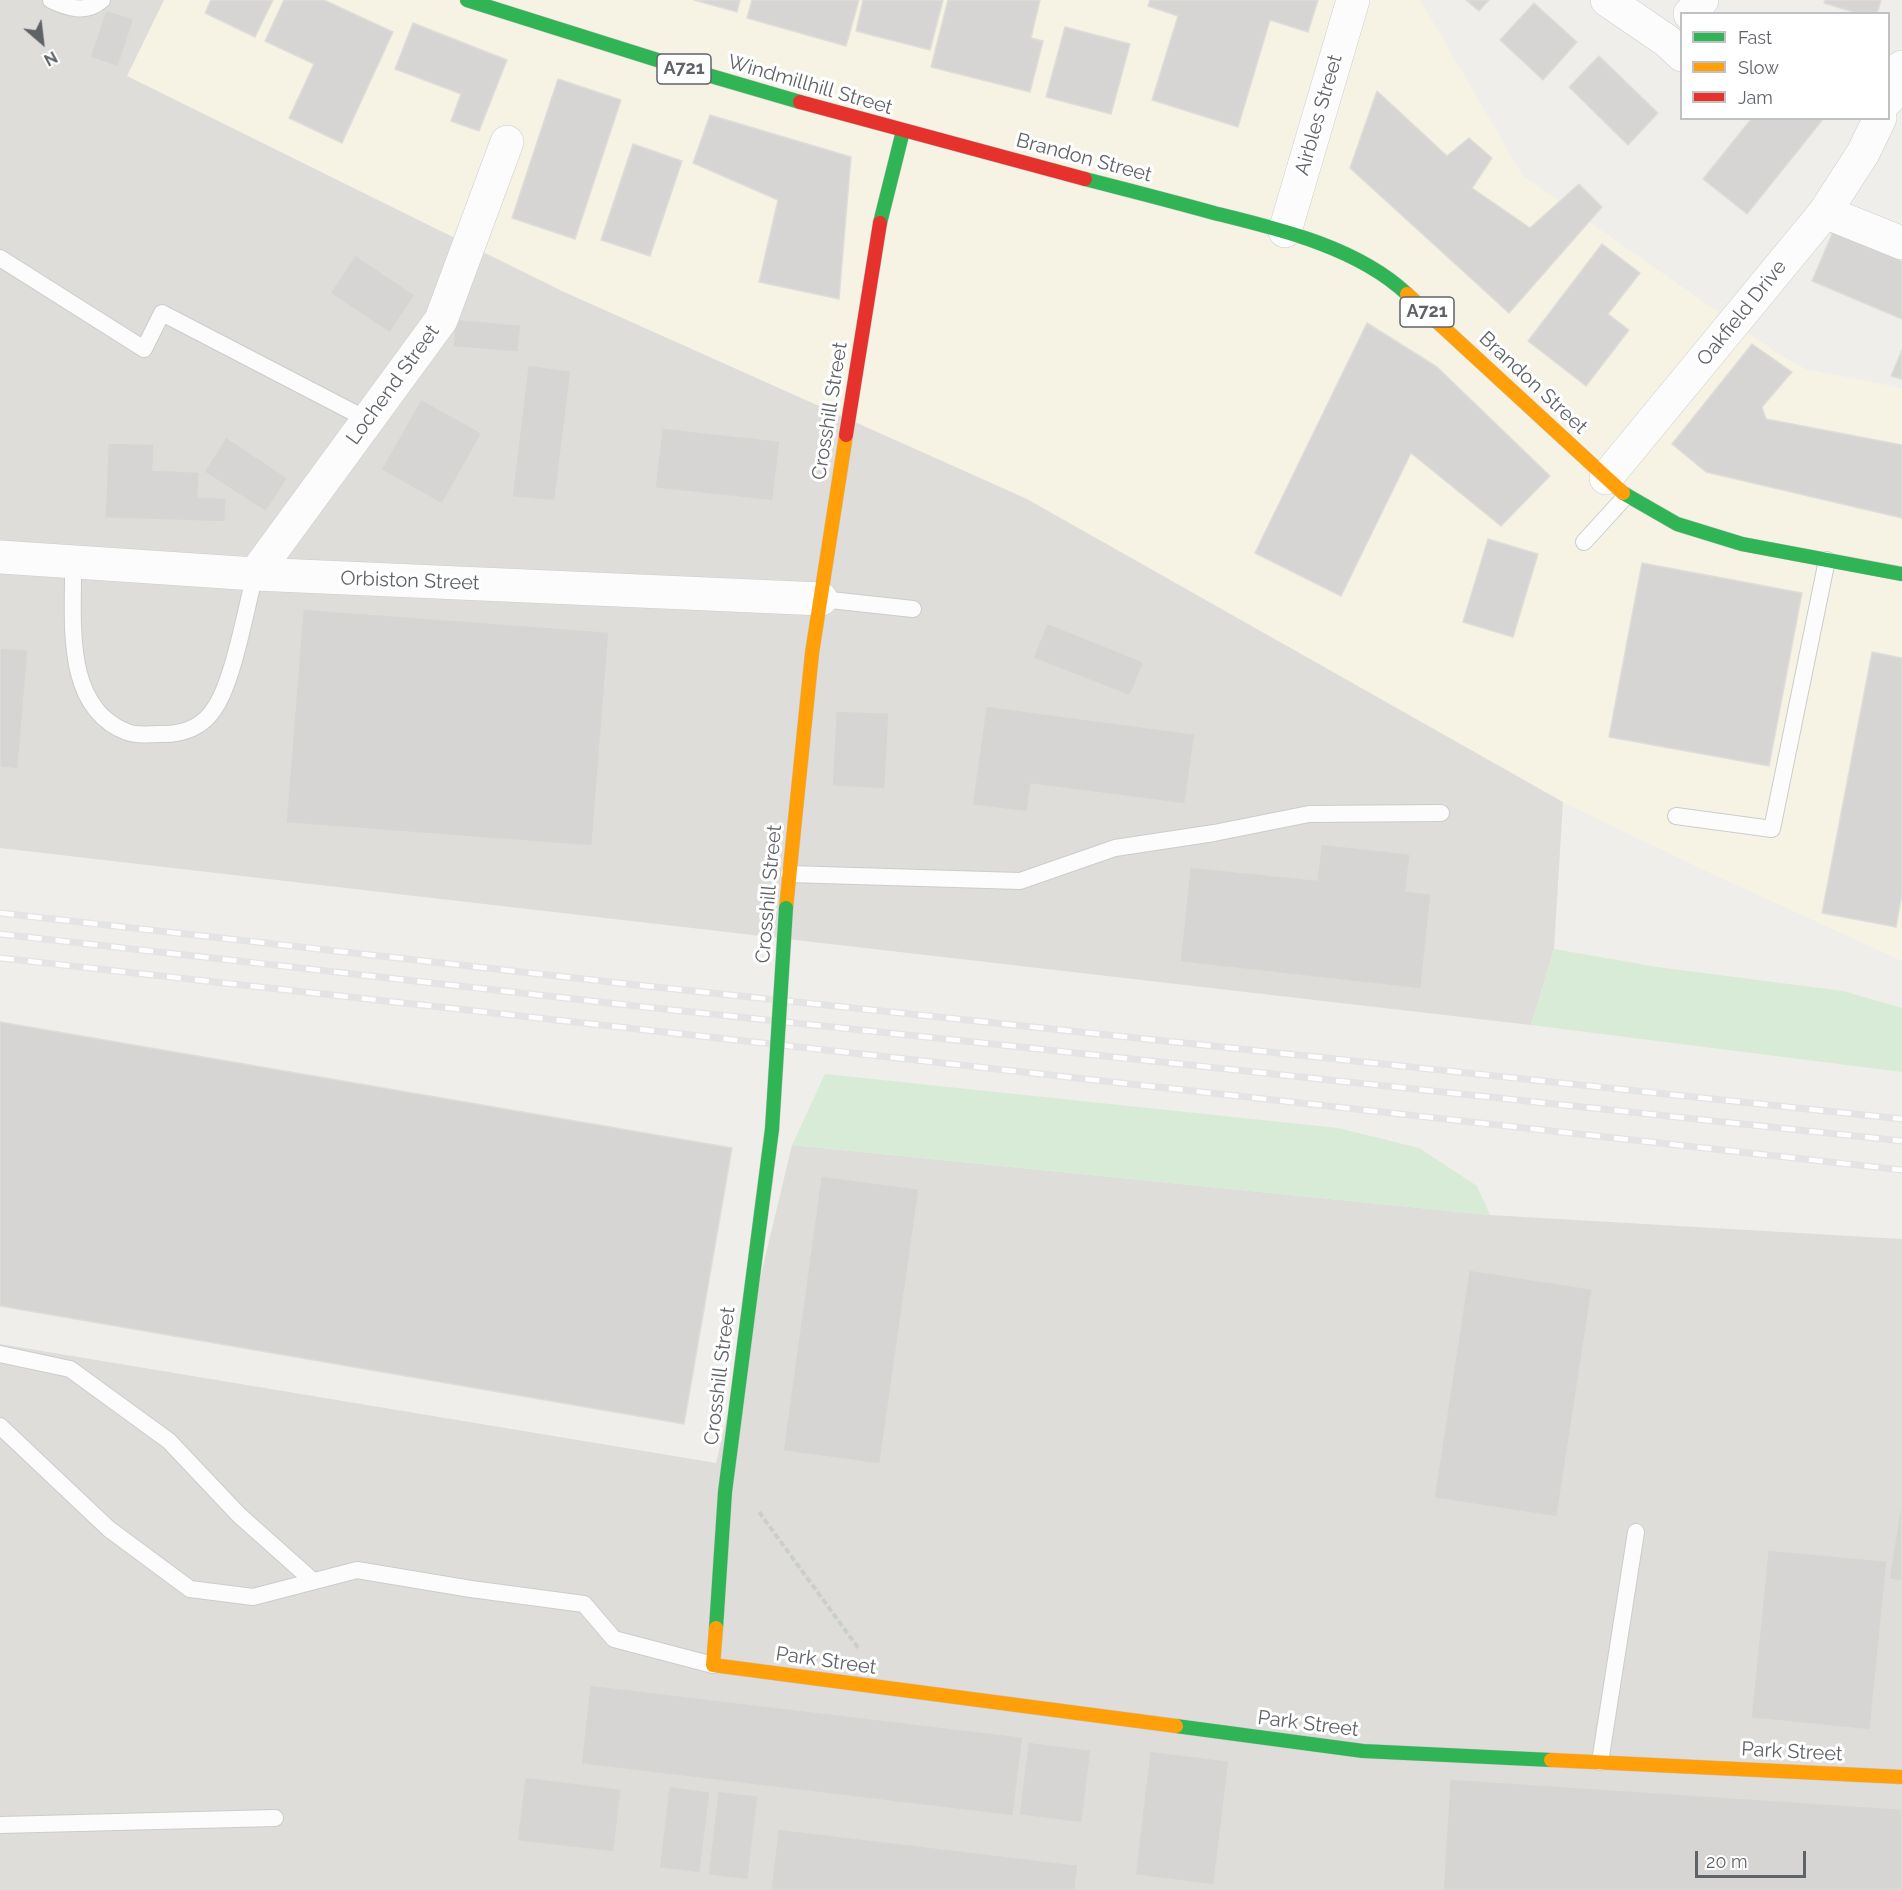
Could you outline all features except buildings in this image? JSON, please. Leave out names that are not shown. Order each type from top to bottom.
[{"type":"street","name":"Windmillhill Street","points":[[467,0],[593,42],[903,131]]},
{"type":"street","name":"Airbles Street","points":[[1285,231],[1353,0]]},
{"type":"street","points":[[1607,0],[1677,40]]},
{"type":"street","points":[[1692,12],[1702,0]]},
{"type":"street","points":[[1890,94],[1902,67]]},
{"type":"street","name":"Oakfield Drive","points":[[1616,487],[1825,212],[1863,153],[1879,120]]},
{"type":"street","name":"Brandon Street","points":[[903,131],[1285,231],[1324,245],[1392,280],[1616,487],[1677,524],[1742,544],[1902,574]]},
{"type":"street","name":"Crosshill Street","points":[[713,1665],[725,1492],[772,1128],[786,908],[812,653],[875,245],[903,131]]},
{"type":"street","name":"Lochend Street","points":[[255,574],[441,320],[507,142]]},
{"type":"street","points":[[1825,212],[1902,243]]},
{"type":"street","name":"Orbiston Street","points":[[0,557],[255,574],[821,599]]},
{"type":"street","name":"Park Street","points":[[713,1665],[1363,1751],[1902,1776]]},
{"type":"lane","points":[[51,0],[70,9],[94,7],[102,0]]},
{"type":"lane","points":[[0,258],[144,349],[162,314],[368,420]]},
{"type":"lane","points":[[1584,542],[1616,487]]},
{"type":"lane","points":[[1676,816],[1772,829],[1827,560]]},
{"type":"lane","points":[[73,562],[76,663],[88,701],[104,720],[129,733],[177,735],[204,722],[222,694],[255,574]]},
{"type":"lane","points":[[821,599],[913,609]]},
{"type":"lane","points":[[789,874],[1020,881],[1115,848],[1214,833],[1309,814],[1441,813]]},
{"type":"lane","points":[[0,1354],[70,1369],[169,1441],[239,1515],[312,1581]]},
{"type":"lane","points":[[0,1426],[108,1529],[190,1589],[252,1597],[357,1570],[584,1604],[614,1640],[713,1665]]},
{"type":"lane","points":[[1600,1762],[1636,1532]]},
{"type":"lane","points":[[0,1825],[275,1818]]},
{"type":"path","points":[[755,1506],[888,1688]]},
{"type":"shaded area","points":[[0,0],[164,0],[127,76],[562,291],[1027,499],[1563,802],[1554,949],[1531,1025],[0,848]]},
{"type":"shaded area","points":[[164,0],[1420,0],[1523,176],[1777,353],[1805,369],[1902,388],[1902,961],[1706,871],[1365,707],[1027,499],[562,291],[127,76]]},
{"type":"shaded area","points":[[792,1145],[1490,1215],[1902,1239],[1902,1890],[0,1890],[0,1344],[716,1463]]},
{"type":"green space","points":[[1554,949],[1657,967],[1843,991],[1902,1008],[1902,1072],[1531,1025]]},
{"type":"green space","points":[[825,1074],[1338,1128],[1419,1148],[1477,1186],[1490,1215],[792,1145]]},
{"type":"railway","points":[[0,913],[646,986],[1902,1119]]},
{"type":"railway","points":[[0,934],[645,1007],[1902,1141]]},
{"type":"railway","points":[[0,958],[1902,1170]]},
{"type":"traffic: fast","points":[[467,0],[800,102]]},
{"type":"traffic: fast","points":[[880,223],[903,131]]},
{"type":"traffic: fast","points":[[1085,179],[1265,226],[1316,242],[1365,264],[1407,294]]},
{"type":"traffic: fast","points":[[1623,493],[1677,524],[1742,544],[1902,574]]},
{"type":"traffic: fast","points":[[772,1129],[786,908]]},
{"type":"traffic: fast","points":[[716,1628],[725,1492],[772,1129]]},
{"type":"traffic: fast","points":[[1176,1726],[1363,1751],[1551,1760]]},
{"type":"traffic: slow","points":[[1407,294],[1623,493]]},
{"type":"traffic: slow","points":[[786,908],[812,653],[846,435]]},
{"type":"traffic: slow","points":[[716,1628],[713,1665],[1176,1726]]},
{"type":"traffic: slow","points":[[1551,1760],[1902,1777]]},
{"type":"traffic: jam","points":[[800,102],[1085,179]]},
{"type":"traffic: jam","points":[[846,435],[880,223]]}]
